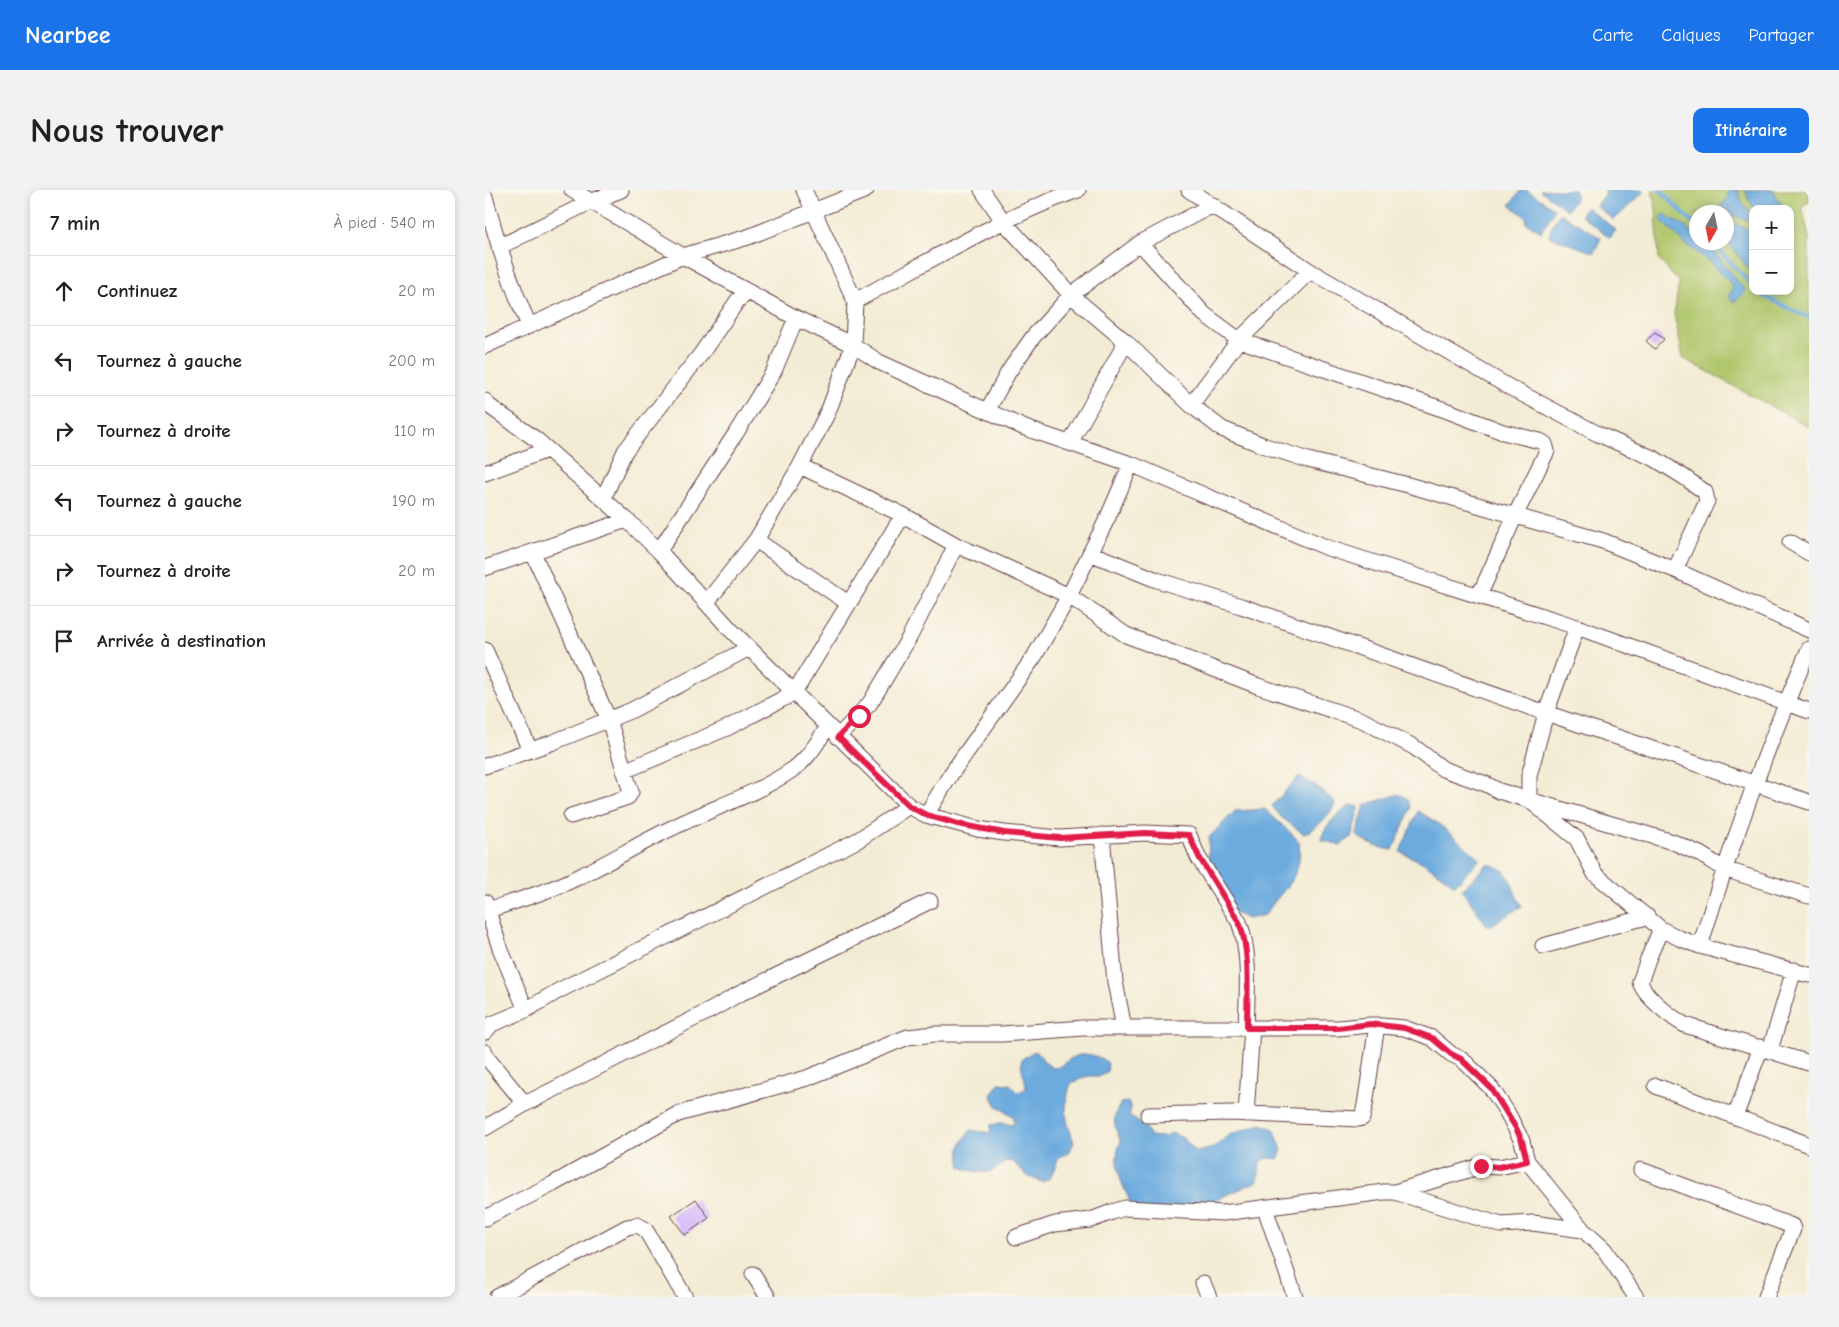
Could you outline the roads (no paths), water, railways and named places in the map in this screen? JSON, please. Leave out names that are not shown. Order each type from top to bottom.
[{"type":"street","points":[[572,190],[683,256],[796,318],[853,346],[879,362],[1025,428],[1131,464],[1328,548],[1577,627],[1809,712]]},
{"type":"street","points":[[499,247],[590,202],[621,190]]},
{"type":"street","points":[[707,602],[756,540],[800,466],[828,412],[853,346],[855,300],[804,190]]},
{"type":"street","points":[[485,346],[683,256],[748,237],[866,190]]},
{"type":"street","points":[[982,190],[1003,221],[1071,295],[1126,342],[1191,405],[1222,429],[1265,446],[1309,460],[1603,541],[1675,570],[1809,630]]},
{"type":"street","points":[[855,300],[1003,221],[1049,200],[1078,190]]},
{"type":"street","points":[[1189,190],[1310,271],[1509,387],[1598,434],[1655,459],[1705,492],[1707,501],[1675,570]]},
{"type":"street","points":[[485,197],[489,234],[499,247],[513,289],[529,325]]},
{"type":"street","points":[[987,411],[1009,371],[1033,337],[1071,295],[1140,243],[1213,205]]},
{"type":"street","points":[[1140,243],[1204,314],[1239,340],[1448,411],[1503,432],[1540,441],[1545,444],[1547,451],[1479,596]]},
{"type":"street","points":[[1191,405],[1239,340],[1310,271]]},
{"type":"street","points":[[603,499],[625,451],[701,354],[738,300],[749,292]]},
{"type":"street","points":[[659,551],[736,434],[774,372],[796,318]]},
{"type":"street","points":[[1070,443],[1126,342]]},
{"type":"street","points":[[485,400],[489,406],[547,450],[627,520],[659,551],[731,630],[909,806],[926,815],[977,829],[1004,833],[1060,838],[1163,833],[1190,836],[1199,857],[1239,922],[1243,932],[1249,1028],[1246,1114]]},
{"type":"street","points":[[485,472],[547,450]]},
{"type":"street","points":[[926,815],[951,774],[1034,657],[1069,596],[1131,464]]},
{"type":"street","points":[[800,466],[903,515],[956,546],[997,562],[1069,596],[1126,635],[1258,686],[1362,720],[1414,747],[1443,769],[1486,784],[1499,791],[1673,842],[1700,854],[1724,869],[1809,896]]},
{"type":"street","points":[[624,771],[727,728],[794,693],[903,515]]},
{"type":"street","points":[[485,568],[627,520]]},
{"type":"street","points":[[756,540],[848,603]]},
{"type":"street","points":[[1790,542],[1809,553]]},
{"type":"street","points":[[526,1010],[500,948],[486,906],[523,899],[570,881],[673,827],[725,806],[793,769],[833,732],[869,703],[909,638],[956,546]]},
{"type":"street","points":[[533,552],[609,720],[631,792],[628,797],[571,816]]},
{"type":"street","points":[[1090,553],[1157,580],[1241,606],[1546,713],[1809,802]]},
{"type":"street","points":[[1529,800],[1529,776],[1546,713],[1577,627]]},
{"type":"street","points":[[485,766],[632,710],[749,648]]},
{"type":"street","points":[[1701,946],[1724,869],[1785,703],[1809,649]]},
{"type":"street","points":[[485,650],[530,750]]},
{"type":"street","points":[[1529,800],[1573,834],[1580,843],[1595,874],[1661,929],[1701,946],[1809,975]]},
{"type":"street","points":[[485,1032],[492,1024],[526,1010],[679,930],[859,840],[909,806]]},
{"type":"street","points":[[1102,835],[1115,982],[1124,1028]]},
{"type":"street","points":[[485,1128],[525,1104],[737,995],[930,901]]},
{"type":"street","points":[[1543,946],[1574,938],[1611,925],[1648,917]]},
{"type":"street","points":[[1661,929],[1641,978],[1641,986],[1661,1008],[1685,1025],[1809,1063]]},
{"type":"street","points":[[1735,1117],[1766,1049],[1794,970]]},
{"type":"street","points":[[485,1218],[553,1184],[678,1114],[807,1078],[909,1037],[944,1034],[1001,1034],[1083,1028],[1338,1028],[1351,1025],[1377,1025],[1404,1028],[1426,1035],[1438,1042],[1451,1054],[1461,1059],[1491,1088],[1507,1112],[1522,1141],[1527,1161],[1583,1230],[1604,1249],[1636,1297]]},
{"type":"street","points":[[1149,1115],[1246,1114],[1362,1118],[1377,1025]]},
{"type":"street","points":[[485,1052],[488,1059],[525,1104]]},
{"type":"street","points":[[1656,1086],[1809,1145]]},
{"type":"street","points":[[1015,1237],[1055,1224],[1091,1220],[1125,1208],[1223,1213],[1395,1192],[1481,1166],[1499,1167],[1527,1161]]},
{"type":"street","points":[[1641,1170],[1792,1226],[1793,1229],[1766,1297]]},
{"type":"street","points":[[1395,1192],[1501,1225],[1533,1223],[1583,1230]]},
{"type":"street","points":[[1265,1208],[1295,1297]]},
{"type":"street","points":[[497,1297],[627,1227],[637,1226],[645,1229],[685,1297]]},
{"type":"street","points":[[753,1274],[768,1297]]},
{"type":"water","points":[[1521,190],[1527,190],[1555,209],[1541,232],[1526,222],[1527,218],[1510,205]]},
{"type":"water","points":[[1540,190],[1574,190],[1577,197],[1567,210]]},
{"type":"water","points":[[1607,190],[1645,191],[1614,220],[1596,206]]},
{"type":"water","points":[[1728,190],[1738,190],[1743,205],[1749,210],[1749,221],[1734,216],[1734,205],[1722,205],[1727,198]]},
{"type":"water","points":[[1746,190],[1773,190],[1777,200],[1781,200],[1780,205],[1752,205],[1748,199]]},
{"type":"water","points":[[1586,207],[1616,230],[1610,238],[1581,215]]},
{"type":"water","points":[[1560,213],[1601,238],[1594,253],[1549,236],[1553,224]]},
{"type":"water","points":[[1664,214],[1689,230],[1689,247],[1683,242],[1660,219]]},
{"type":"water","points":[[1734,224],[1749,229],[1749,269],[1734,250]]},
{"type":"water","points":[[1693,250],[1712,250],[1746,291],[1734,302],[1729,297],[1733,286],[1709,262]]},
{"type":"water","points":[[1298,777],[1315,785],[1335,802],[1323,821],[1304,834],[1281,817],[1272,806]]},
{"type":"water","points":[[1399,794],[1408,799],[1411,808],[1393,850],[1373,845],[1356,835],[1365,805]]},
{"type":"water","points":[[1352,805],[1359,807],[1351,838],[1340,845],[1321,840],[1325,829],[1332,820]]},
{"type":"water","points":[[1265,809],[1299,841],[1298,865],[1291,881],[1265,915],[1247,919],[1233,912],[1208,859],[1209,837],[1235,811]]},
{"type":"water","points":[[1418,811],[1439,824],[1480,859],[1455,885],[1424,863],[1400,852]]},
{"type":"water","points":[[1487,864],[1496,866],[1507,874],[1522,906],[1488,927],[1462,890]]},
{"type":"water","points":[[1034,1051],[1040,1054],[1044,1062],[1053,1068],[1057,1068],[1075,1057],[1085,1054],[1099,1057],[1108,1063],[1107,1072],[1101,1076],[1088,1076],[1071,1083],[1066,1106],[1067,1119],[1074,1142],[1070,1151],[1059,1158],[1050,1178],[1042,1182],[1027,1176],[1013,1162],[1006,1161],[995,1169],[985,1172],[961,1167],[960,1147],[971,1130],[990,1133],[991,1125],[1001,1123],[1013,1125],[1014,1117],[997,1106],[991,1095],[999,1083],[1010,1084],[1018,1092],[1026,1089],[1022,1059]]},
{"type":"water","points":[[1128,1102],[1131,1108],[1129,1116],[1144,1126],[1149,1136],[1165,1137],[1172,1133],[1183,1138],[1196,1152],[1213,1148],[1229,1135],[1261,1124],[1274,1129],[1282,1150],[1278,1159],[1268,1158],[1260,1162],[1258,1181],[1218,1199],[1207,1212],[1135,1212],[1123,1187],[1117,1159],[1121,1142],[1115,1126],[1115,1118],[1121,1103]]},
{"type":"waterway","points":[[1660,190],[1689,219]]},
{"type":"waterway","points":[[1719,250],[1749,282]]},
{"type":"waterway","points":[[1762,295],[1809,318]]}]
